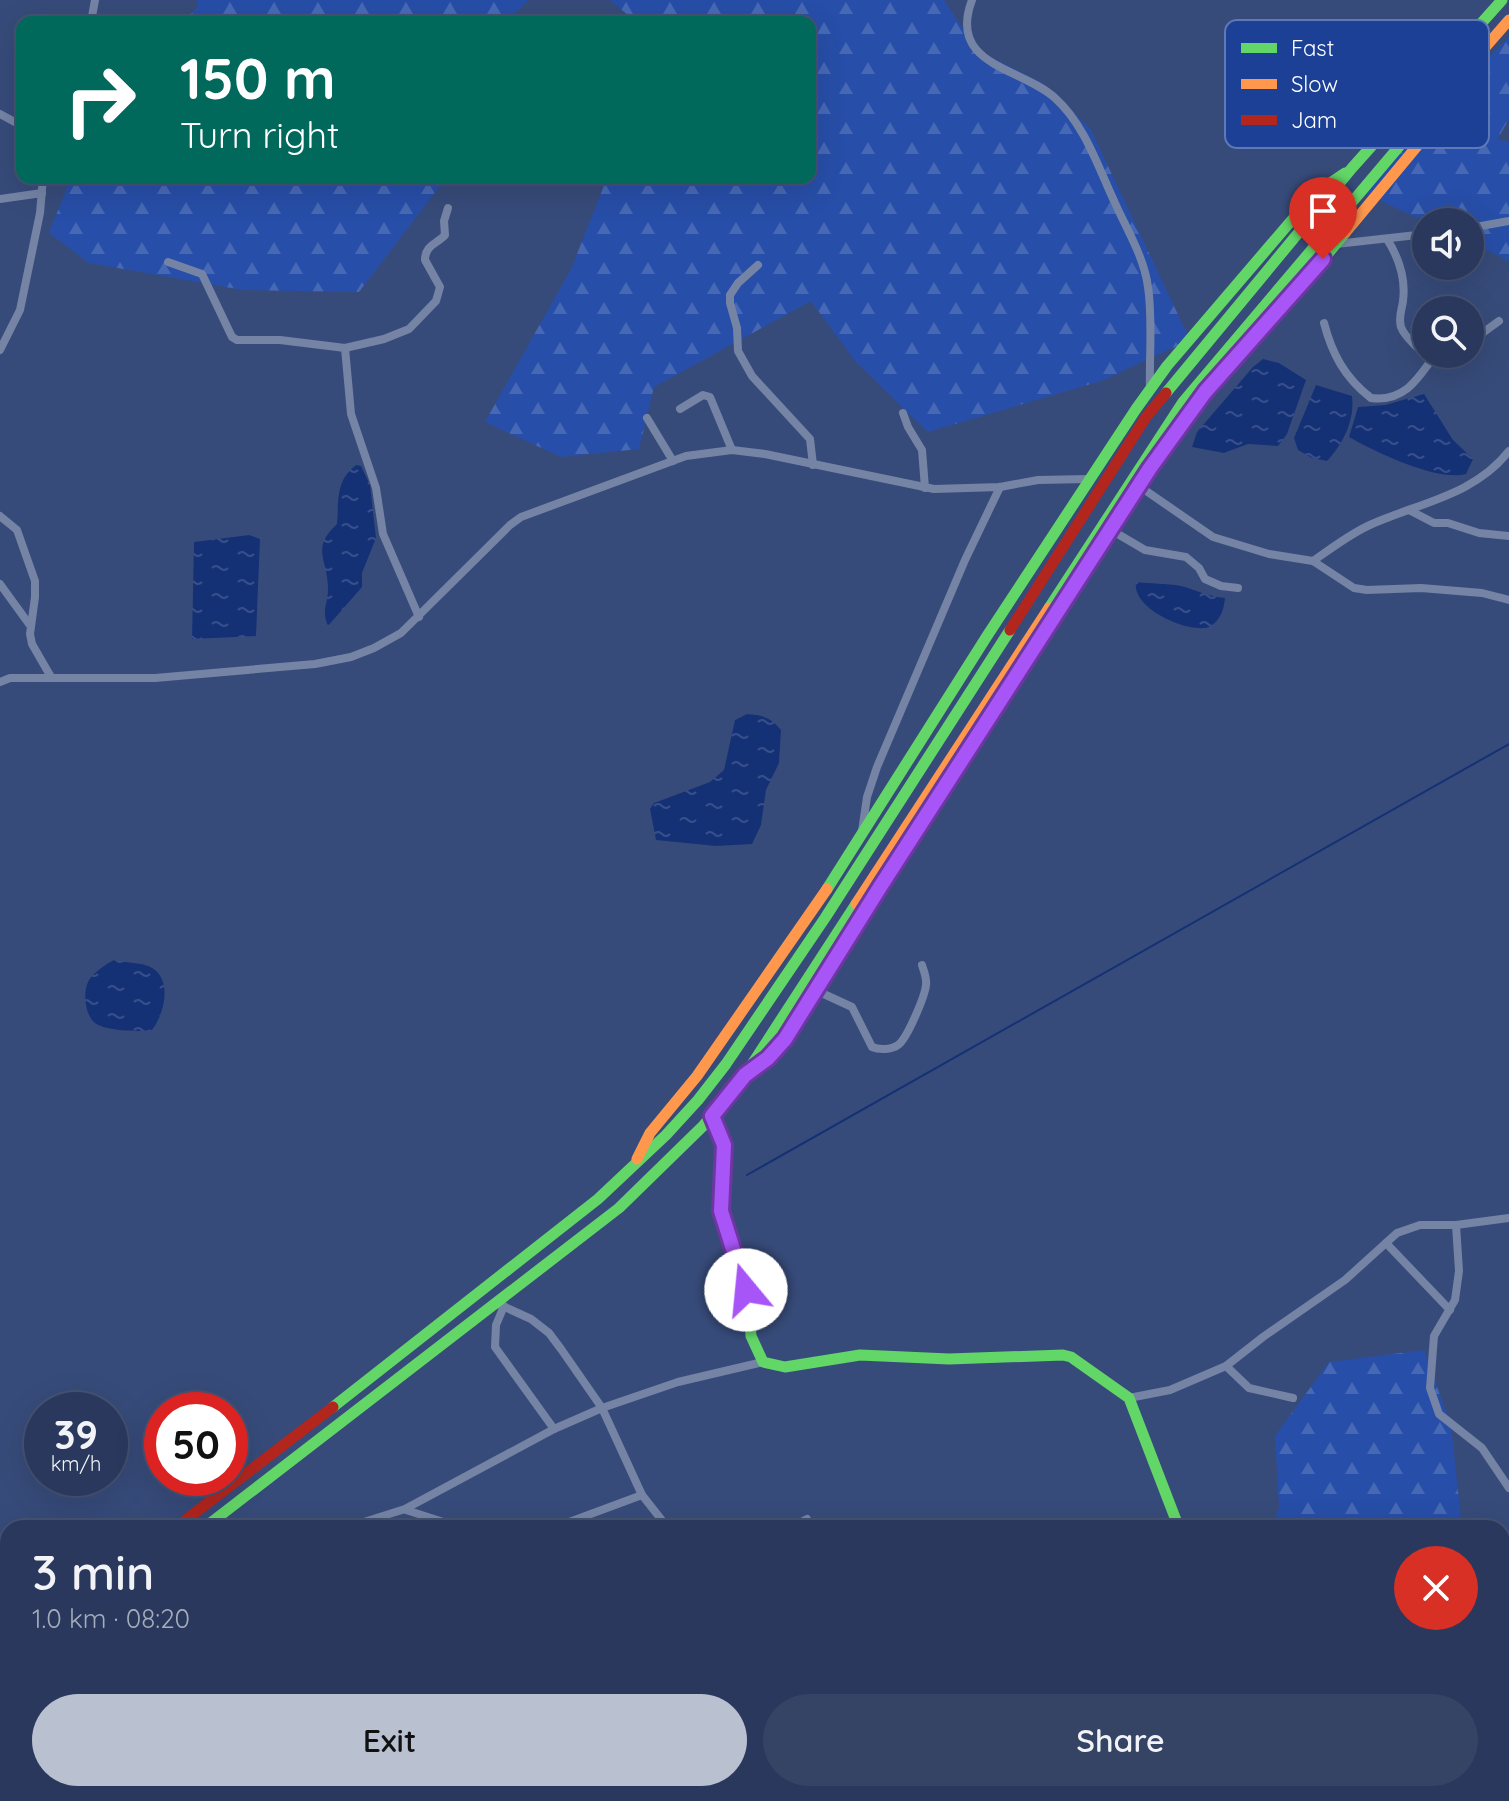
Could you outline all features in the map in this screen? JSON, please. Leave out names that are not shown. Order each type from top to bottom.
[{"type":"main road","points":[[1484,20],[1502,0]]},
{"type":"main road","points":[[1489,42],[1509,20]]},
{"type":"main road","points":[[185,1520],[461,1309],[598,1199],[666,1135],[726,1064],[825,918],[1146,417],[1370,148]]},
{"type":"main road","points":[[215,1520],[500,1304],[619,1208],[712,1116],[745,1075],[1183,402],[1397,148]]},
{"type":"main road","points":[[745,1075],[778,1049],[1139,486],[1205,392],[1415,148]]},
{"type":"main road","points":[[633,1167],[650,1133],[729,1031],[822,898],[1088,479],[1150,390],[1315,193],[1352,168]]},
{"type":"main road","points":[[712,1116],[724,1145],[721,1211],[746,1290],[751,1336],[763,1362],[785,1367],[860,1355],[949,1359],[1063,1355],[1078,1359],[1129,1398],[1176,1520]]},
{"type":"street","points":[[94,3],[105,0]]},
{"type":"street","points":[[972,0],[966,25],[971,42],[997,68],[1052,95],[1066,108],[1094,154],[1145,270],[1149,290],[1150,390]]},
{"type":"street","points":[[0,350],[20,310],[43,184]]},
{"type":"street","points":[[0,199],[42,193]]},
{"type":"street","points":[[168,262],[202,274],[232,337],[237,340],[280,340],[345,348],[409,329],[436,301],[440,287],[425,255],[430,246],[445,235],[444,221],[448,208]]},
{"type":"street","points":[[1484,225],[1509,221]]},
{"type":"street","points":[[1335,244],[1412,236]]},
{"type":"street","points":[[1387,239],[1398,256],[1402,271],[1402,330],[1412,340]]},
{"type":"street","points":[[758,265],[730,295],[738,351],[752,376],[810,439],[813,465]]},
{"type":"street","points":[[1484,332],[1499,321]]},
{"type":"street","points":[[1324,323],[1332,351],[1343,370],[1371,398],[1392,398],[1402,393],[1415,383],[1426,368]]},
{"type":"street","points":[[345,348],[351,414],[376,488],[383,534],[419,617]]},
{"type":"street","points":[[680,409],[703,395],[710,397],[732,450]]},
{"type":"street","points":[[903,413],[922,450],[925,488]]},
{"type":"street","points":[[647,418],[673,461]]},
{"type":"street","points":[[1,680],[155,678],[315,664],[351,657],[401,633],[521,517],[673,461],[712,451],[765,454],[925,488],[1000,487],[1038,480],[1088,479]]},
{"type":"street","points":[[1313,561],[1371,524],[1447,497],[1472,484],[1500,463],[1509,451]]},
{"type":"street","points":[[1139,486],[1213,537],[1269,554],[1313,561],[1354,588],[1421,588],[1482,593],[1509,600]]},
{"type":"street","points":[[861,835],[867,797],[877,767],[965,560],[1000,487]]},
{"type":"street","points":[[1409,510],[1434,523],[1509,536]]},
{"type":"street","points":[[0,516],[17,530],[35,581],[29,624],[32,644],[51,677]]},
{"type":"street","points":[[1111,530],[1145,550],[1186,557],[1199,568],[1205,579],[1238,588]]},
{"type":"street","points":[[0,584],[29,624]]},
{"type":"street","points":[[815,990],[852,1007],[872,1047],[896,1046],[903,1040],[924,994],[926,979],[922,965]]},
{"type":"street","points":[[1129,1398],[1170,1390],[1226,1366],[1345,1280],[1397,1233],[1420,1225],[1456,1225],[1509,1218]]},
{"type":"street","points":[[1456,1225],[1459,1271],[1455,1300],[1433,1344],[1430,1388],[1439,1414],[1490,1457],[1509,1488]]},
{"type":"street","points":[[1386,1243],[1450,1310]]},
{"type":"street","points":[[554,1429],[495,1347],[500,1304],[531,1319],[549,1333],[602,1408],[642,1495],[662,1520]]},
{"type":"street","points":[[370,1520],[405,1509],[554,1429],[602,1408],[678,1382],[763,1362]]},
{"type":"street","points":[[1226,1366],[1249,1388],[1293,1398]]},
{"type":"street","points":[[582,1520],[642,1495]]},
{"type":"street","points":[[405,1509],[438,1520]]},
{"type":"green space","points":[[196,0],[529,0],[512,16],[189,16],[198,6]]},
{"type":"green space","points":[[610,0],[944,0],[977,50],[1042,83],[1090,128],[1190,340],[1101,381],[928,432],[855,361],[811,301],[654,387],[639,449],[561,457],[485,422],[571,269],[605,184],[816,184],[816,16],[629,16]]},
{"type":"green space","points":[[1509,37],[1509,119],[1497,140],[1509,141],[1509,261],[1484,249],[1484,208],[1412,208],[1412,215],[1360,191],[1402,148],[1489,148],[1489,58]]},
{"type":"green space","points":[[69,184],[441,184],[359,292],[243,290],[89,263],[49,233]]},
{"type":"green space","points":[[1424,1350],[1451,1426],[1461,1520],[1274,1520],[1279,1507],[1275,1436],[1329,1362]]},
{"type":"water","points":[[1263,359],[1279,363],[1306,380],[1287,434],[1278,446],[1248,444],[1224,453],[1192,447],[1197,432]]},
{"type":"water","points":[[1316,385],[1352,396],[1352,414],[1347,431],[1327,461],[1312,458],[1298,450],[1294,438]]},
{"type":"water","points":[[1424,394],[1453,440],[1473,459],[1466,474],[1440,474],[1424,470],[1349,437],[1358,407],[1385,405]]},
{"type":"water","points":[[356,465],[361,466],[370,485],[376,538],[362,573],[362,587],[328,626],[325,611],[327,579],[322,548],[324,540],[337,524],[341,485]]},
{"type":"water","points":[[249,535],[260,539],[256,636],[192,639],[194,542]]},
{"type":"water","points":[[1136,582],[1170,584],[1225,598],[1223,610],[1211,626],[1203,628],[1178,624],[1143,602]]},
{"type":"water","points":[[747,714],[766,718],[781,730],[779,763],[766,790],[761,825],[752,844],[716,846],[656,840],[650,809],[654,803],[710,782],[724,770],[735,720]]},
{"type":"water","points":[[114,960],[145,965],[160,976],[164,984],[164,1004],[152,1030],[106,1028],[95,1023],[89,1015],[85,997],[89,980]]},
{"type":"waterway","points":[[747,1175],[1509,744]]},
{"type":"traffic: fast","points":[[1484,20],[1502,0]]},
{"type":"traffic: fast","points":[[1166,393],[1370,148]]},
{"type":"traffic: fast","points":[[1049,608],[1183,402],[1398,148]]},
{"type":"traffic: fast","points":[[827,889],[987,636],[1167,366],[1315,193],[1345,173]]},
{"type":"traffic: fast","points":[[752,1070],[785,1039],[1183,420],[1247,342],[1345,233]]},
{"type":"traffic: fast","points":[[333,1407],[598,1199],[698,1100],[825,918],[1010,630]]},
{"type":"traffic: fast","points":[[214,1520],[619,1208],[703,1126],[745,1075],[856,904]]},
{"type":"traffic: fast","points":[[750,1322],[751,1336],[763,1362],[785,1367],[860,1355],[949,1359],[1071,1357],[1129,1398],[1176,1520]]},
{"type":"traffic: slow","points":[[1489,43],[1509,20]]},
{"type":"traffic: slow","points":[[1345,233],[1415,148]]},
{"type":"traffic: slow","points":[[856,904],[1049,608]]},
{"type":"traffic: slow","points":[[637,1159],[650,1133],[697,1076],[827,889]]},
{"type":"traffic: jam","points":[[1010,630],[1146,417],[1166,393]]},
{"type":"traffic: jam","points":[[712,1116],[724,1145],[721,1211],[746,1290],[750,1322]]},
{"type":"traffic: jam","points":[[185,1520],[333,1407]]},
{"type":"route","points":[[746,1290],[721,1211],[724,1145],[712,1116],[745,1075],[768,1058],[785,1039],[1183,420],[1247,342],[1323,259]]}]
